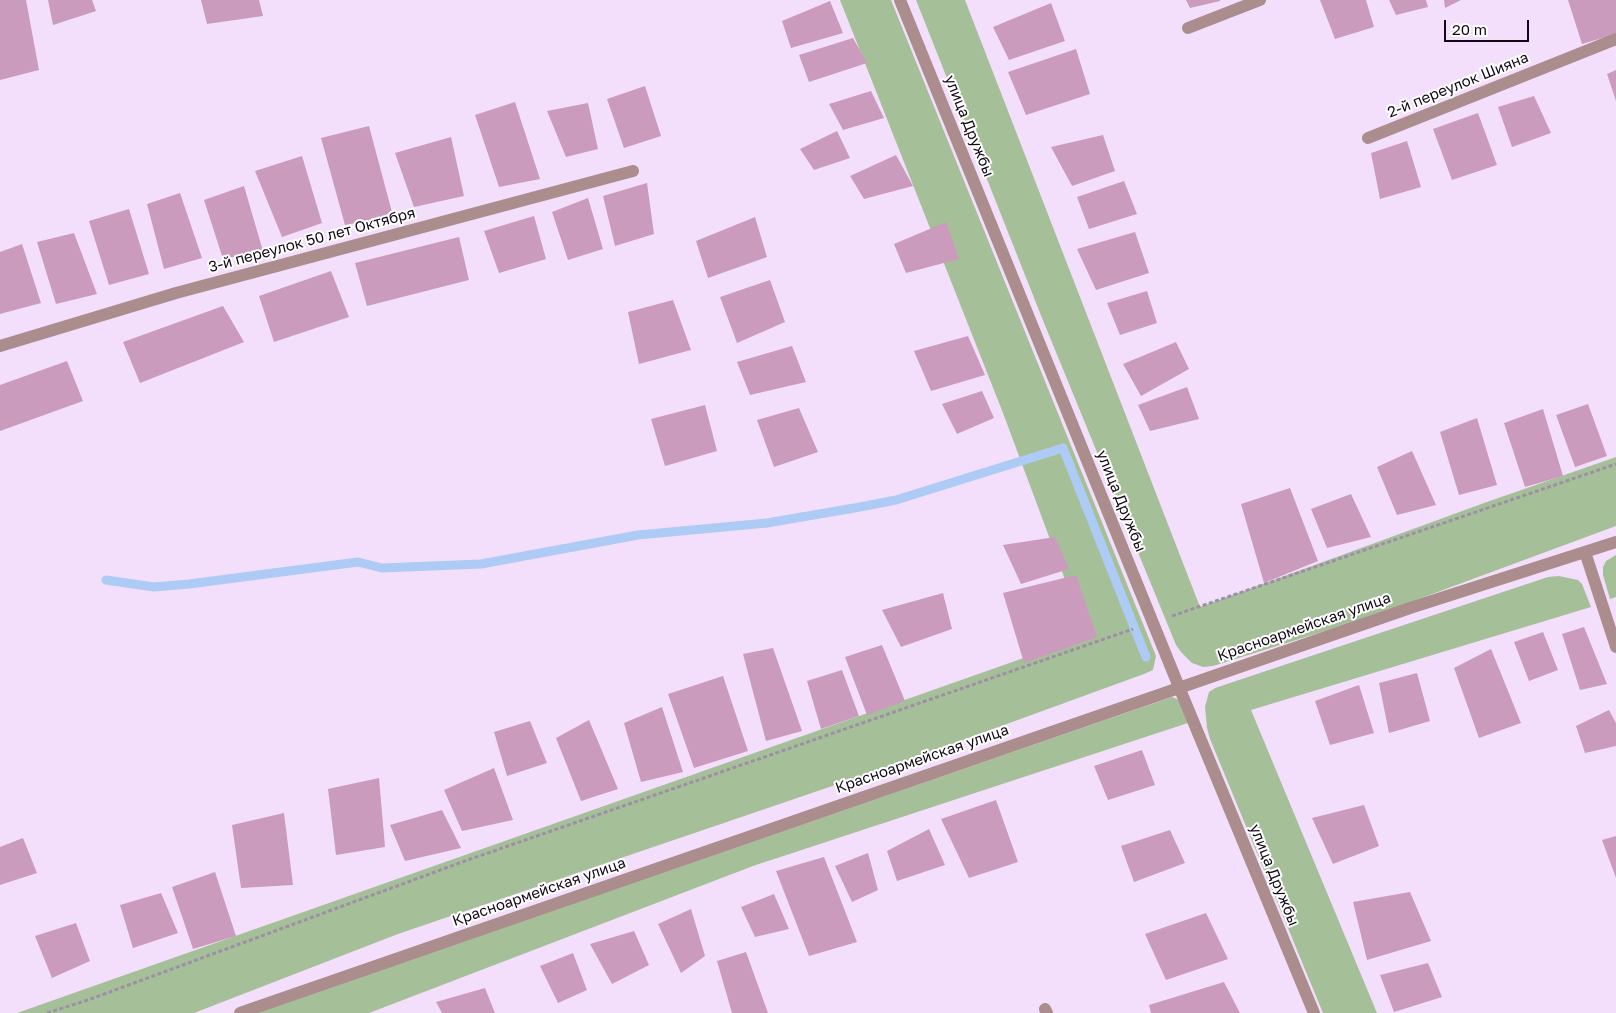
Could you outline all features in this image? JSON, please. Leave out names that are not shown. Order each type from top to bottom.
[{"type":"street","name":"улица Дружбы","points":[[900,0],[1179,687],[1314,1013]]},
{"type":"street","points":[[1188,28],[1260,0]]},
{"type":"street","name":"2-й переулок Шияна","points":[[1368,138],[1616,39]]},
{"type":"street","name":"3-й переулок 50 лет Октября","points":[[0,346],[176,293],[633,171]]},
{"type":"street","name":"Красноармейская улица","points":[[240,1013],[1179,687],[1410,608],[1616,542]]},
{"type":"street","points":[[1585,552],[1616,647]]},
{"type":"path","points":[[47,1013],[98,997],[462,862],[1153,622],[1616,464]]},
{"type":"green space","points":[[840,0],[891,0],[1156,656],[1153,670],[897,764],[398,934],[194,1013],[17,1013],[1086,636],[1003,413]]},
{"type":"green space","points":[[916,0],[965,0],[1200,607],[1484,503],[1616,457],[1616,526],[1370,617],[1213,666],[1203,667],[1192,663],[1176,645],[1042,318]]},
{"type":"green space","points":[[1616,555],[1616,597],[1610,599],[1603,575],[1603,567],[1606,561]]},
{"type":"green space","points":[[1559,576],[1578,580],[1582,584],[1591,607],[1251,710],[1377,1013],[1323,1013],[1210,739],[1205,707],[1209,692],[1215,688],[1548,577]]},
{"type":"green space","points":[[1172,697],[1179,701],[1188,723],[753,866],[369,1013],[256,1013]]},
{"type":"building","points":[[0,0],[26,0],[39,70],[0,80]]},
{"type":"building","points":[[48,0],[92,0],[96,11],[53,25]]},
{"type":"building","points":[[201,0],[259,0],[263,16],[207,24]]},
{"type":"building","points":[[1186,0],[1220,0],[1220,1],[1190,8]]},
{"type":"building","points":[[1320,0],[1366,0],[1374,27],[1335,39]]},
{"type":"building","points":[[1389,0],[1426,0],[1428,7],[1396,15]]},
{"type":"building","points":[[1444,0],[1461,0],[1445,8]]},
{"type":"building","points":[[1568,0],[1616,0],[1616,34],[1582,44]]},
{"type":"building","points":[[830,1],[843,33],[791,48],[782,21]]},
{"type":"building","points":[[1051,3],[1065,41],[1009,60],[993,27]]},
{"type":"building","points":[[853,38],[867,63],[809,82],[799,55]]},
{"type":"building","points":[[1076,49],[1090,94],[1026,115],[1008,72]]},
{"type":"building","points":[[1616,70],[1616,101],[1607,74]]},
{"type":"building","points":[[645,86],[661,136],[624,148],[607,99]]},
{"type":"building","points":[[871,91],[884,118],[843,130],[829,104]]},
{"type":"building","points":[[1534,96],[1551,133],[1512,147],[1498,107]]},
{"type":"building","points":[[515,102],[540,179],[499,187],[475,115]]},
{"type":"building","points":[[588,103],[598,149],[566,157],[547,111]]},
{"type":"building","points":[[1478,113],[1497,165],[1452,180],[1433,129]]},
{"type":"building","points":[[369,126],[393,216],[345,225],[321,138]]},
{"type":"building","points":[[837,131],[850,158],[814,170],[800,149]]},
{"type":"building","points":[[1103,135],[1115,171],[1072,186],[1051,147]]},
{"type":"building","points":[[451,137],[464,196],[414,207],[395,153]]},
{"type":"building","points":[[1407,141],[1421,187],[1380,199],[1371,153]]},
{"type":"building","points":[[896,155],[913,186],[864,199],[850,176]]},
{"type":"building","points":[[302,156],[322,223],[282,237],[255,171]]},
{"type":"building","points":[[1124,181],[1137,214],[1089,229],[1077,197]]},
{"type":"building","points":[[647,183],[654,234],[615,246],[603,196]]},
{"type":"building","points":[[244,186],[263,251],[223,259],[204,200]]},
{"type":"building","points":[[180,193],[202,258],[164,269],[147,204]]},
{"type":"building","points":[[588,198],[603,249],[568,260],[552,212]]},
{"type":"building","points":[[129,209],[149,274],[109,285],[89,221]]},
{"type":"building","points":[[534,216],[546,259],[499,273],[484,231]]},
{"type":"building","points":[[755,217],[767,257],[708,278],[696,241]]},
{"type":"building","points":[[946,222],[959,259],[906,273],[894,244]]},
{"type":"building","points":[[1135,232],[1149,273],[1096,290],[1077,249]]},
{"type":"building","points":[[74,233],[97,294],[56,304],[37,242]]},
{"type":"building","points":[[459,237],[469,280],[367,306],[355,263]]},
{"type":"building","points":[[22,244],[41,303],[0,314],[0,252]]},
{"type":"building","points":[[331,271],[349,317],[274,342],[259,296]]},
{"type":"building","points":[[770,280],[785,322],[737,343],[720,297]]},
{"type":"building","points":[[1147,291],[1157,323],[1120,335],[1107,303]]},
{"type":"building","points":[[673,300],[691,350],[639,364],[628,312]]},
{"type":"building","points":[[223,306],[244,342],[140,383],[123,342]]},
{"type":"building","points":[[968,336],[985,375],[931,391],[914,351]]},
{"type":"building","points":[[1176,342],[1189,369],[1141,396],[1123,364]]},
{"type":"building","points":[[792,346],[806,382],[750,395],[737,362]]},
{"type":"building","points":[[67,361],[83,401],[0,431],[0,385]]},
{"type":"building","points":[[1187,387],[1199,419],[1150,431],[1138,405]]},
{"type":"building","points":[[982,391],[994,418],[957,434],[942,404]]},
{"type":"building","points":[[1588,404],[1607,456],[1575,467],[1556,415]]},
{"type":"building","points":[[705,405],[717,451],[665,466],[651,419]]},
{"type":"building","points":[[799,408],[818,452],[774,467],[757,420]]},
{"type":"building","points":[[1543,409],[1563,476],[1525,487],[1504,423]]},
{"type":"building","points":[[1477,418],[1497,485],[1459,495],[1440,432]]},
{"type":"building","points":[[1412,451],[1436,505],[1397,515],[1377,467]]},
{"type":"building","points":[[1290,488],[1318,561],[1264,583],[1241,504]]},
{"type":"building","points":[[1351,494],[1371,537],[1327,548],[1311,509]]},
{"type":"building","points":[[1055,537],[1069,569],[1021,584],[1003,545]]},
{"type":"building","points":[[1076,575],[1097,637],[1024,663],[1003,593]]},
{"type":"building","points":[[943,593],[952,629],[901,647],[882,610]]},
{"type":"building","points":[[1584,627],[1607,684],[1580,690],[1562,634]]},
{"type":"building","points":[[1543,632],[1558,670],[1529,681],[1514,642]]},
{"type":"building","points":[[882,645],[905,701],[867,715],[845,657]]},
{"type":"building","points":[[773,648],[802,731],[766,741],[743,654]]},
{"type":"building","points":[[1491,649],[1521,723],[1479,738],[1454,668]]},
{"type":"building","points":[[842,670],[859,716],[821,729],[807,681]]},
{"type":"building","points":[[1417,673],[1430,721],[1389,733],[1379,683]]},
{"type":"building","points":[[723,676],[748,751],[694,768],[668,694]]},
{"type":"building","points":[[1359,685],[1374,733],[1330,745],[1315,701]]},
{"type":"building","points":[[662,707],[683,772],[641,782],[624,723]]},
{"type":"building","points":[[1609,710],[1616,723],[1616,746],[1585,753],[1576,726]]},
{"type":"building","points":[[589,720],[618,789],[581,801],[556,738]]},
{"type":"building","points":[[530,721],[547,763],[507,776],[494,732]]},
{"type":"building","points":[[1142,750],[1155,785],[1108,800],[1094,766]]},
{"type":"building","points":[[494,768],[513,820],[462,831],[444,790]]},
{"type":"building","points":[[379,778],[385,847],[336,855],[328,789]]},
{"type":"building","points":[[996,800],[1018,862],[969,878],[941,819]]},
{"type":"building","points":[[1364,805],[1379,846],[1333,864],[1312,818]]},
{"type":"building","points":[[442,810],[461,848],[405,861],[390,825]]},
{"type":"building","points":[[284,813],[293,885],[241,888],[232,825]]},
{"type":"building","points":[[929,829],[945,865],[897,881],[887,851]]},
{"type":"building","points":[[1170,830],[1185,863],[1134,882],[1121,846]]},
{"type":"building","points":[[1616,836],[1616,878],[1602,840]]},
{"type":"building","points":[[23,838],[37,873],[0,885],[0,847]]},
{"type":"building","points":[[868,853],[878,890],[852,902],[835,866]]},
{"type":"building","points":[[824,857],[857,942],[809,956],[776,871]]},
{"type":"building","points":[[215,872],[236,936],[193,949],[172,887]]},
{"type":"building","points":[[1410,892],[1431,941],[1367,960],[1353,902]]},
{"type":"building","points":[[161,893],[178,933],[133,948],[120,905]]},
{"type":"building","points":[[774,894],[789,929],[755,937],[741,907]]},
{"type":"building","points":[[691,909],[705,956],[681,973],[658,924]]},
{"type":"building","points":[[1206,913],[1228,959],[1166,980],[1145,934]]},
{"type":"building","points":[[76,923],[90,961],[52,978],[35,936]]},
{"type":"building","points":[[634,931],[649,965],[612,984],[590,944]]},
{"type":"building","points":[[746,952],[768,1013],[732,1013],[717,961]]},
{"type":"building","points":[[573,953],[587,990],[558,1003],[540,966]]},
{"type":"building","points":[[1428,963],[1442,997],[1394,1012],[1380,975]]},
{"type":"building","points":[[1224,982],[1240,1013],[1151,1013],[1149,1005]]},
{"type":"building","points":[[485,988],[495,1013],[442,1013],[436,1002]]},
{"type":"waterway","points":[[106,580],[154,587],[358,562],[382,568],[481,564],[638,535],[767,523],[896,500],[1063,448],[1146,657]]}]
